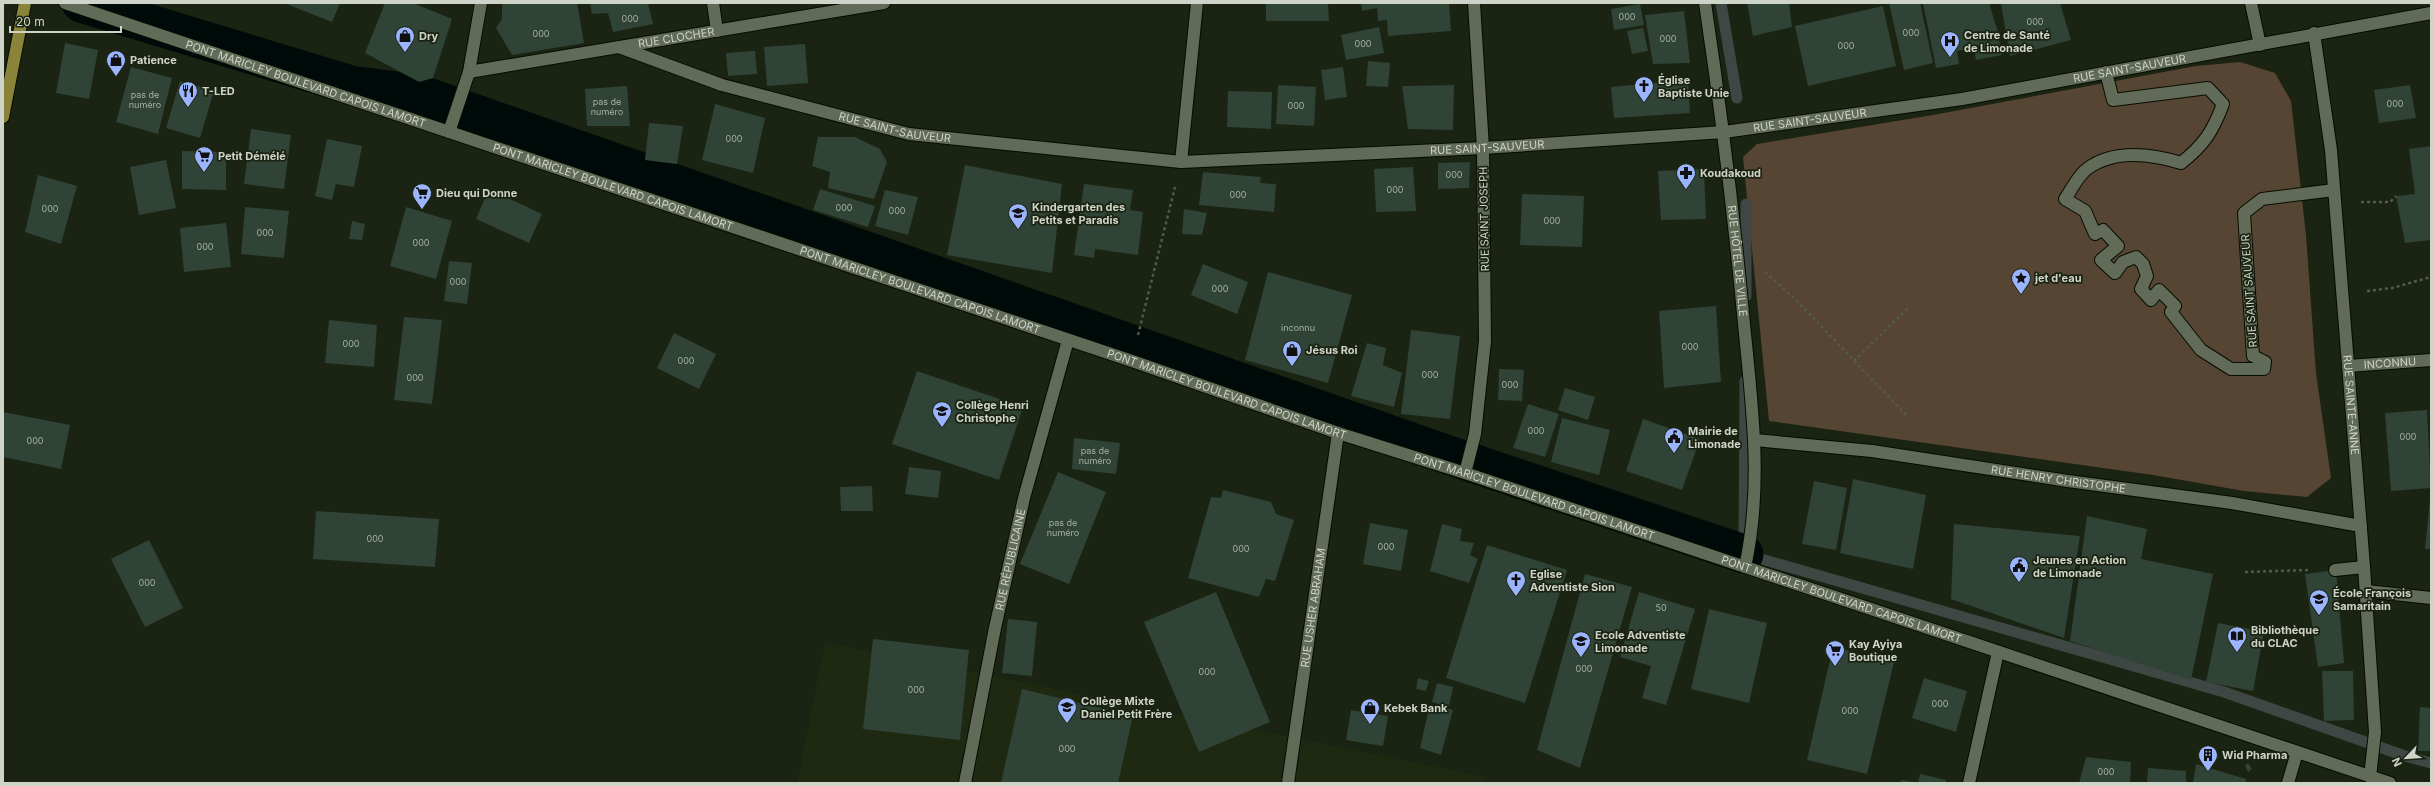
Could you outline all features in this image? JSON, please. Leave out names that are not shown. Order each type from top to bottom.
[{"type":"main road","points":[[3,118],[25,3]]},
{"type":"street","name":"PONT MARICLEY BOULEVARD CAPOIS LAMORT","points":[[65,3],[1132,361],[1338,433],[1466,473],[2390,783]]},
{"type":"street","points":[[449,132],[469,72],[481,3]]},
{"type":"street","points":[[713,3],[717,31]]},
{"type":"street","name":"RUE CLOCHER","points":[[469,72],[884,3]]},
{"type":"street","points":[[1181,162],[1197,3]]},
{"type":"street","name":"RUE SAINT JOSEPH","points":[[1466,473],[1474,434],[1485,341],[1483,148],[1474,3]]},
{"type":"street","name":"RUE HÔTEL DE VILLE","points":[[1705,3],[1724,132],[1760,440],[1754,520],[1745,567]]},
{"type":"street","points":[[2251,3],[2260,45]]},
{"type":"street","name":"RUE SAINT-SAUVEUR","points":[[619,47],[722,86],[909,134],[1181,162],[1483,148],[1724,132],[1962,99],[2431,13]]},
{"type":"street","name":"RUE SAINTE-ANNE","points":[[2314,34],[2331,150],[2366,591],[2376,732],[2370,777]]},
{"type":"street","name":"RUE SAINT SAUVEUR","points":[[2106,72],[2113,100],[2208,88],[2223,104],[2214,129],[2196,151],[2181,163],[2135,154],[2103,162],[2086,170],[2065,199],[2085,211],[2096,234],[2103,230],[2118,246],[2101,260],[2115,273],[2123,262],[2136,257],[2143,264],[2147,276],[2141,289],[2151,300],[2159,290],[2175,306],[2171,312],[2201,350],[2231,369],[2264,369],[2265,362],[2253,356],[2244,213],[2262,199],[2335,196]]},
{"type":"street","name":"RUE RÉPUBLICAINE","points":[[965,783],[995,628],[1024,498],[1068,340]]},
{"type":"street","name":"INCONNU","points":[[2348,366],[2431,360]]},
{"type":"street","name":"RUE USHER ABRAHAM","points":[[1288,783],[1338,433]]},
{"type":"street","name":"RUE HENRY CHRISTOPHE","points":[[1760,440],[1872,450],[2068,481],[2232,503],[2361,526]]},
{"type":"street","points":[[2335,570],[2364,567]]},
{"type":"street","points":[[2366,591],[2431,598]]},
{"type":"street","points":[[1970,783],[1998,652]]},
{"type":"street","points":[[2288,783],[2298,752]]},
{"type":"path","points":[[1132,361],[1181,162]]},
{"type":"path","points":[[2335,196],[2390,202],[2396,196]]},
{"type":"path","points":[[1737,246],[1797,301],[1908,417]]},
{"type":"path","points":[[2343,293],[2392,288],[2431,277]]},
{"type":"path","points":[[1854,361],[1909,307]]},
{"type":"path","points":[[2245,572],[2335,570]]},
{"type":"shaded area","points":[[2240,62],[2275,73],[2291,101],[2306,235],[2316,373],[2331,478],[2307,497],[2244,491],[2153,475],[1769,421],[1743,157],[1757,144],[1933,115],[2196,66]]},
{"type":"shaded area","points":[[825,642],[1486,777],[1484,783],[797,783]]},
{"type":"building","points":[[284,3],[340,3],[332,22]]},
{"type":"building","points":[[385,3],[413,3],[452,19],[433,78],[419,82],[365,53]]},
{"type":"building","points":[[502,3],[577,3],[584,43],[512,55],[496,28],[502,19]]},
{"type":"building","points":[[590,3],[648,3],[653,24],[613,32],[608,13],[592,14]]},
{"type":"building","points":[[1266,3],[1328,3],[1329,21],[1266,21]]},
{"type":"building","points":[[1361,3],[1449,3],[1451,31],[1388,36],[1387,20],[1378,21],[1377,8],[1362,11]]},
{"type":"building","points":[[1747,3],[1789,3],[1792,27],[1753,36]]},
{"type":"building","points":[[1889,3],[1920,3],[1933,63],[1904,70]]},
{"type":"building","points":[[1923,3],[1989,3],[1997,29],[2002,55],[1976,60],[1974,48],[1957,51],[1959,64],[1936,68]]},
{"type":"building","points":[[2060,3],[2071,40],[2010,56],[2001,4]]},
{"type":"building","points":[[1640,4],[1644,25],[1614,30],[1611,9]]},
{"type":"building","points":[[1883,6],[1896,66],[1808,86],[1795,26]]},
{"type":"building","points":[[1684,11],[1690,63],[1653,64],[1645,15]]},
{"type":"building","points":[[1379,27],[1384,53],[1346,60],[1341,35]]},
{"type":"building","points":[[1643,28],[1648,51],[1632,54],[1627,31]]},
{"type":"building","points":[[65,43],[98,50],[89,99],[56,93]]},
{"type":"building","points":[[805,44],[808,83],[767,86],[764,47]]},
{"type":"building","points":[[755,51],[757,74],[728,76],[726,53]]},
{"type":"building","points":[[1368,61],[1390,63],[1388,87],[1366,86]]},
{"type":"building","points":[[131,67],[172,78],[158,134],[116,122]]},
{"type":"building","points":[[1343,67],[1347,97],[1325,100],[1321,70]]},
{"type":"building","points":[[1688,80],[1690,113],[1614,118],[1611,87]]},
{"type":"building","points":[[180,81],[214,91],[200,138],[166,128]]},
{"type":"building","points":[[1278,85],[1316,87],[1314,126],[1276,124]]},
{"type":"building","points":[[1454,85],[1453,130],[1408,129],[1402,86]]},
{"type":"building","points":[[2410,85],[2416,118],[2379,123],[2374,90]]},
{"type":"building","points":[[627,86],[630,126],[587,126],[585,89]]},
{"type":"building","points":[[1228,91],[1272,92],[1271,129],[1227,127]]},
{"type":"building","points":[[715,104],[765,118],[753,173],[702,160]]},
{"type":"building","points":[[649,123],[683,126],[677,164],[645,160]]},
{"type":"building","points":[[251,129],[291,135],[284,189],[244,184]]},
{"type":"building","points":[[818,137],[855,137],[880,149],[887,162],[874,199],[828,188],[830,172],[812,166]]},
{"type":"building","points":[[327,139],[362,146],[354,187],[336,184],[332,200],[315,196]]},
{"type":"building","points":[[2431,146],[2431,240],[2405,243],[2396,196],[2415,194],[2409,149]]},
{"type":"building","points":[[182,151],[226,152],[226,190],[182,189]]},
{"type":"building","points":[[166,160],[176,208],[139,215],[130,167]]},
{"type":"building","points":[[1470,162],[1469,188],[1438,189],[1438,163]]},
{"type":"building","points":[[965,165],[1062,184],[1052,273],[947,255]]},
{"type":"building","points":[[1413,167],[1416,211],[1376,212],[1374,169]]},
{"type":"building","points":[[1704,169],[1706,219],[1661,220],[1658,171]]},
{"type":"building","points":[[1203,172],[1261,177],[1260,183],[1276,184],[1274,212],[1199,205]]},
{"type":"building","points":[[38,175],[77,186],[61,244],[25,232]]},
{"type":"building","points":[[1084,184],[1133,190],[1130,210],[1143,212],[1138,255],[1095,249],[1094,258],[1074,255]]},
{"type":"building","points":[[489,189],[542,214],[529,243],[476,219]]},
{"type":"building","points":[[820,189],[875,206],[868,227],[813,210]]},
{"type":"building","points":[[885,190],[918,197],[908,235],[875,226]]},
{"type":"building","points":[[1522,194],[1584,196],[1582,247],[1520,245]]},
{"type":"building","points":[[245,207],[289,211],[284,258],[241,254]]},
{"type":"building","points":[[406,207],[452,221],[436,279],[390,266]]},
{"type":"building","points":[[1184,209],[1207,213],[1202,235],[1182,234]]},
{"type":"building","points":[[352,221],[365,224],[362,240],[349,239]]},
{"type":"building","points":[[226,223],[231,267],[184,272],[180,228]]},
{"type":"building","points":[[449,261],[472,263],[467,304],[444,301]]},
{"type":"building","points":[[1203,264],[1248,282],[1237,314],[1191,295]]},
{"type":"building","points":[[1268,272],[1352,295],[1328,383],[1245,360]]},
{"type":"building","points":[[1716,306],[1721,382],[1664,388],[1659,311]]},
{"type":"building","points":[[404,317],[442,320],[432,404],[394,400]]},
{"type":"building","points":[[329,320],[377,325],[374,367],[325,363]]},
{"type":"building","points":[[1411,330],[1460,336],[1450,419],[1401,414]]},
{"type":"building","points":[[674,333],[716,354],[699,389],[657,368]]},
{"type":"building","points":[[1367,343],[1386,348],[1383,365],[1402,373],[1394,407],[1351,396]]},
{"type":"building","points":[[1499,369],[1524,370],[1522,401],[1498,400]]},
{"type":"building","points":[[917,371],[1023,407],[999,480],[892,444]]},
{"type":"building","points":[[1565,388],[1595,397],[1588,420],[1558,410]]},
{"type":"building","points":[[1528,404],[1559,414],[1545,457],[1513,448]]},
{"type":"building","points":[[2427,410],[2431,488],[2391,491],[2385,413]]},
{"type":"building","points":[[3,412],[70,425],[61,469],[3,457]]},
{"type":"building","points":[[1562,418],[1610,430],[1599,475],[1551,462]]},
{"type":"building","points":[[1643,419],[1700,439],[1682,490],[1626,471]]},
{"type":"building","points":[[1074,438],[1120,443],[1116,474],[1072,469]]},
{"type":"building","points":[[909,467],[941,471],[938,498],[905,494]]},
{"type":"building","points":[[1058,472],[1106,492],[1069,584],[1020,564]]},
{"type":"building","points":[[1853,479],[1926,495],[1913,569],[1840,553]]},
{"type":"building","points":[[1814,481],[1847,488],[1836,550],[1802,544]]},
{"type":"building","points":[[872,486],[873,511],[841,511],[840,487]]},
{"type":"building","points":[[1223,490],[1271,502],[1276,514],[1294,520],[1275,581],[1266,579],[1259,597],[1188,578],[1211,497],[1221,498]]},
{"type":"building","points":[[2430,499],[2431,549],[2425,549]]},
{"type":"building","points":[[316,511],[439,519],[435,567],[313,559]]},
{"type":"building","points":[[2087,516],[2147,529],[2141,559],[2213,574],[2191,680],[2070,641]]},
{"type":"building","points":[[1370,523],[1408,530],[1401,571],[1363,564]]},
{"type":"building","points":[[1442,524],[1462,529],[1460,541],[1474,543],[1470,555],[1478,559],[1469,583],[1430,571]]},
{"type":"building","points":[[1954,524],[2080,536],[2064,638],[1951,599]]},
{"type":"building","points":[[149,540],[183,608],[145,627],[111,559]]},
{"type":"building","points":[[1487,545],[1567,570],[1525,703],[1446,678]]},
{"type":"building","points":[[2336,570],[2344,663],[2318,667],[2305,574]]},
{"type":"building","points":[[1585,574],[1632,587],[1580,768],[1537,750]]},
{"type":"building","points":[[1216,592],[1270,722],[1199,752],[1144,622]]},
{"type":"building","points":[[1639,592],[1695,609],[1666,705],[1642,698],[1651,666],[1620,657]]},
{"type":"building","points":[[1709,609],[1767,623],[1749,703],[1691,689]]},
{"type":"building","points":[[1008,619],[1037,622],[1032,676],[1002,673]]},
{"type":"building","points":[[2218,623],[2264,632],[2253,691],[2206,682]]},
{"type":"building","points":[[873,639],[969,650],[960,740],[863,729]]},
{"type":"building","points":[[1833,647],[1894,662],[1867,774],[1807,760]]},
{"type":"building","points":[[2322,671],[2353,671],[2354,720],[2324,721]]},
{"type":"building","points":[[1418,678],[1429,681],[1426,691],[1416,689]]},
{"type":"building","points":[[1924,678],[1967,691],[1956,732],[1912,718]]},
{"type":"building","points":[[1437,683],[1453,687],[1449,707],[1432,702]]},
{"type":"building","points":[[1022,689],[1133,716],[1118,783],[1001,783]]},
{"type":"building","points":[[1430,704],[1453,710],[1441,755],[1420,748]]},
{"type":"building","points":[[2420,707],[2431,708],[2431,751],[2418,751]]},
{"type":"building","points":[[1351,710],[1388,716],[1383,746],[1346,740]]},
{"type":"building","points":[[2086,757],[2131,762],[2130,783],[2079,783]]},
{"type":"building","points":[[2248,763],[2252,769],[2248,772],[2245,766]]},
{"type":"building","name":"Wid Pharma","points":[[2196,764],[2246,779],[2245,783],[2193,783]]},
{"type":"building","points":[[2148,768],[2186,771],[2186,783],[2147,783]]},
{"type":"building","points":[[1920,774],[1946,780],[1946,783],[1918,783]]},
{"type":"building","points":[[1901,780],[1914,782],[1914,783],[1900,783]]},
{"type":"waterway","points":[[81,3],[351,85],[419,94],[1457,458],[1744,554]]},
{"type":"waterway","points":[[1721,3],[1737,98]]},
{"type":"waterway","points":[[1746,204],[1746,296]]},
{"type":"waterway","points":[[1745,381],[1744,554],[2224,692],[2405,756],[2431,763]]},
{"type":"place","name":"Dry","points":[[405,53]]},
{"type":"place","name":"Centre de Santé de Limonade","points":[[1950,58]]},
{"type":"place","name":"Patience","points":[[116,77]]},
{"type":"place","name":"Église Baptiste Unie","points":[[1644,103]]},
{"type":"place","name":"T-LED","points":[[188,108]]},
{"type":"place","name":"Petit Démélé","points":[[204,173]]},
{"type":"place","name":"Koudakoud","points":[[1686,190]]},
{"type":"place","name":"Dieu qui Donne","points":[[422,210]]},
{"type":"place","name":"Kindergarten des Petits et Paradis","points":[[1018,230]]},
{"type":"place","name":"jet d'eau","points":[[2021,295]]},
{"type":"place","name":"Jésus Roi","points":[[1292,367]]},
{"type":"place","name":"Collège Henri Christophe","points":[[942,428]]},
{"type":"place","name":"Mairie de Limonade","points":[[1674,454]]},
{"type":"place","name":"Jeunes en Action de Limonade","points":[[2019,583]]},
{"type":"place","name":"Eglise Adventiste Sion","points":[[1516,597]]},
{"type":"place","name":"École François Samaritain","points":[[2319,616]]},
{"type":"place","name":"Bibliothèque du CLAC","points":[[2237,653]]},
{"type":"place","name":"Ecole Adventiste Limonade","points":[[1581,658]]},
{"type":"place","name":"Kay Ayiya Boutique","points":[[1835,667]]},
{"type":"place","name":"Collège Mixte Daniel Petit Frère","points":[[1067,724]]},
{"type":"place","name":"Kebek Bank","points":[[1370,725]]},
{"type":"place","name":"Wid Pharma","points":[[2208,772]]}]
